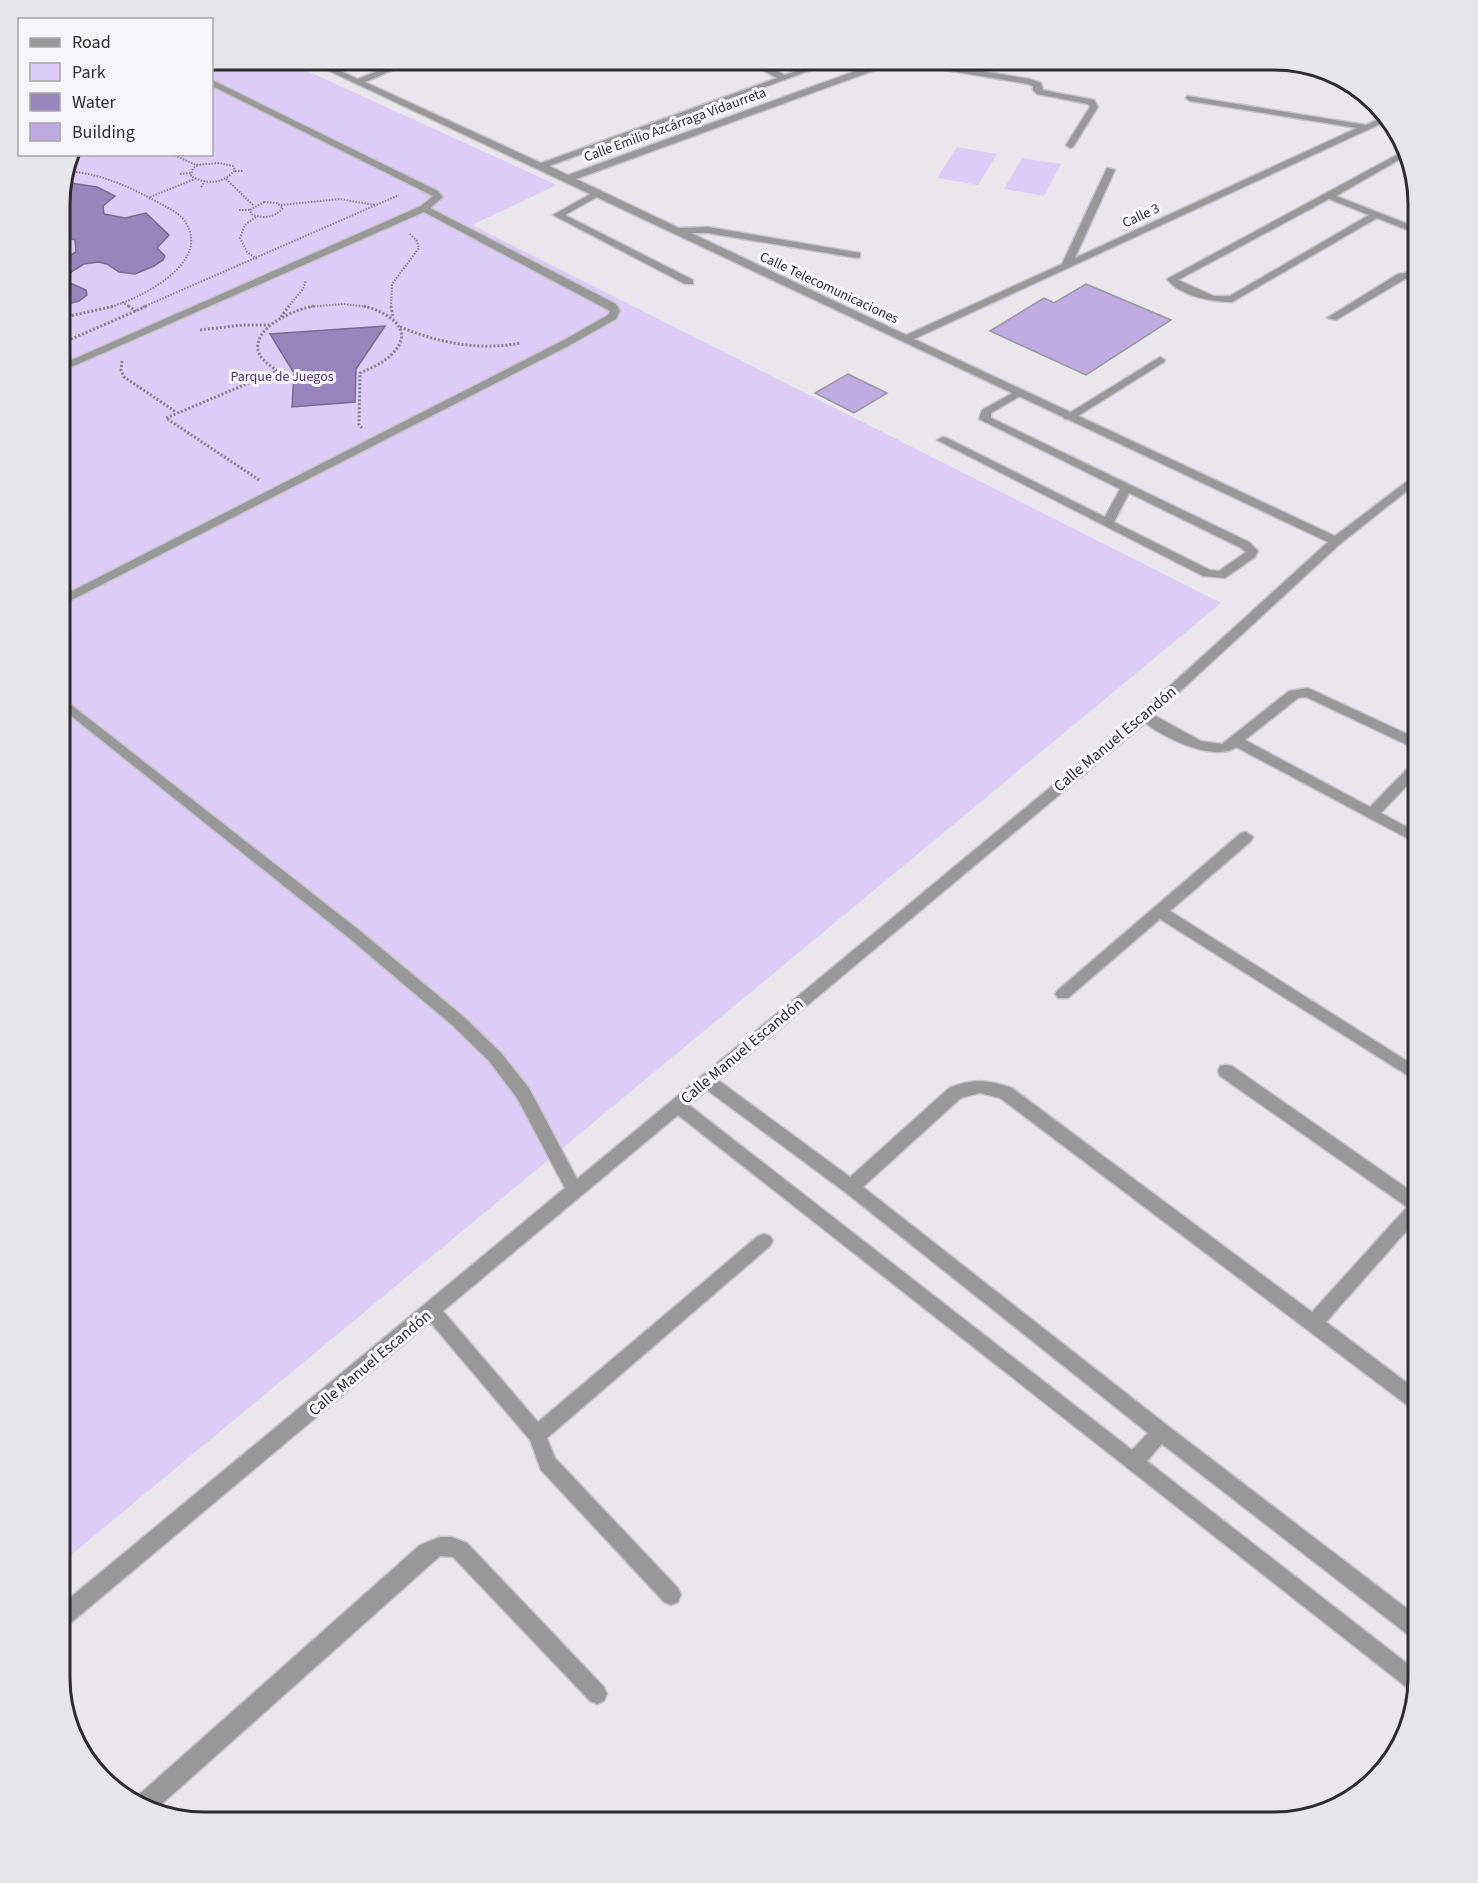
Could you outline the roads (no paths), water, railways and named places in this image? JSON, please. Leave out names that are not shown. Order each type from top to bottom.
[{"type":"street","name":"Calle Telecomunicaciones","points":[[334,71],[599,193],[1018,393],[1336,541]]},
{"type":"street","points":[[358,82],[385,71]]},
{"type":"street","points":[[770,71],[784,78]]},
{"type":"street","name":"Calle Emilio Azcárraga Vidaurreta","points":[[541,166],[803,71]]},
{"type":"street","name":"Calle Emilio Azcárraga Vidaurreta","points":[[567,179],[863,71]]},
{"type":"street","points":[[965,71],[1030,82],[1038,86],[1037,90],[1040,92],[1091,102],[1094,107],[1070,145]]},
{"type":"street","points":[[71,364],[399,219],[423,208],[438,197],[435,193],[213,83]]},
{"type":"street","points":[[727,98],[751,111]]},
{"type":"street","points":[[1190,98],[1365,127]]},
{"type":"street","name":"Calle 3","points":[[906,339],[1378,122]]},
{"type":"street","points":[[1377,214],[1232,299],[1212,299],[1175,283],[1172,279],[1398,157]]},
{"type":"street","points":[[1066,266],[1110,170]]},
{"type":"street","points":[[599,193],[558,215],[689,282]]},
{"type":"street","points":[[1329,196],[1408,227]]},
{"type":"street","points":[[71,597],[603,324],[612,317],[615,311],[612,306],[423,208]]},
{"type":"street","points":[[675,231],[708,230],[857,255]]},
{"type":"street","points":[[1332,318],[1402,276],[1408,275]]},
{"type":"street","points":[[1069,417],[1160,360]]},
{"type":"street","points":[[943,440],[1211,574],[1224,573],[1251,554],[1252,550],[1245,545],[985,419],[986,412],[1018,393]]},
{"type":"street","name":"Calle Manuel Escandón","points":[[70,1611],[1145,716],[1336,541],[1408,484]]},
{"type":"street","points":[[1107,524],[1127,487]]},
{"type":"street","points":[[1145,716],[1212,750],[1220,750],[1235,741],[1294,694],[1308,692],[1408,741]]},
{"type":"street","points":[[71,708],[354,934],[458,1021],[495,1058],[523,1094],[574,1191]]},
{"type":"street","points":[[1235,741],[1408,833]]},
{"type":"street","points":[[1371,813],[1408,776]]},
{"type":"street","points":[[1064,994],[1246,837]]},
{"type":"street","points":[[1160,912],[1408,1070]]},
{"type":"street","points":[[1226,1071],[1408,1198]]},
{"type":"street","points":[[706,1080],[851,1188],[1161,1432],[1408,1621]]},
{"type":"street","points":[[851,1188],[955,1093],[976,1085],[992,1087],[1006,1093],[1408,1395]]},
{"type":"street","points":[[677,1105],[1408,1677]]},
{"type":"street","points":[[1313,1324],[1408,1216]]},
{"type":"street","points":[[537,1435],[764,1241]]},
{"type":"street","points":[[432,1311],[537,1435],[548,1464],[671,1595]]},
{"type":"street","points":[[1134,1462],[1161,1432]]},
{"type":"street","points":[[149,1800],[427,1552],[439,1545],[450,1545],[460,1550],[597,1694]]},
{"type":"water","points":[[73,183],[97,187],[115,196],[103,206],[104,214],[125,218],[146,213],[169,235],[157,248],[165,256],[163,260],[135,274],[119,272],[107,264],[98,262],[84,264],[71,272],[71,255],[76,252],[75,240],[71,239]]},
{"type":"water","points":[[71,283],[86,290],[87,295],[71,303]]},
{"type":"water","points":[[385,326],[356,369],[355,402],[292,407],[294,373],[270,334]]},
{"type":"park label","name":"Parque de Juegos","points":[[282,377]]}]
